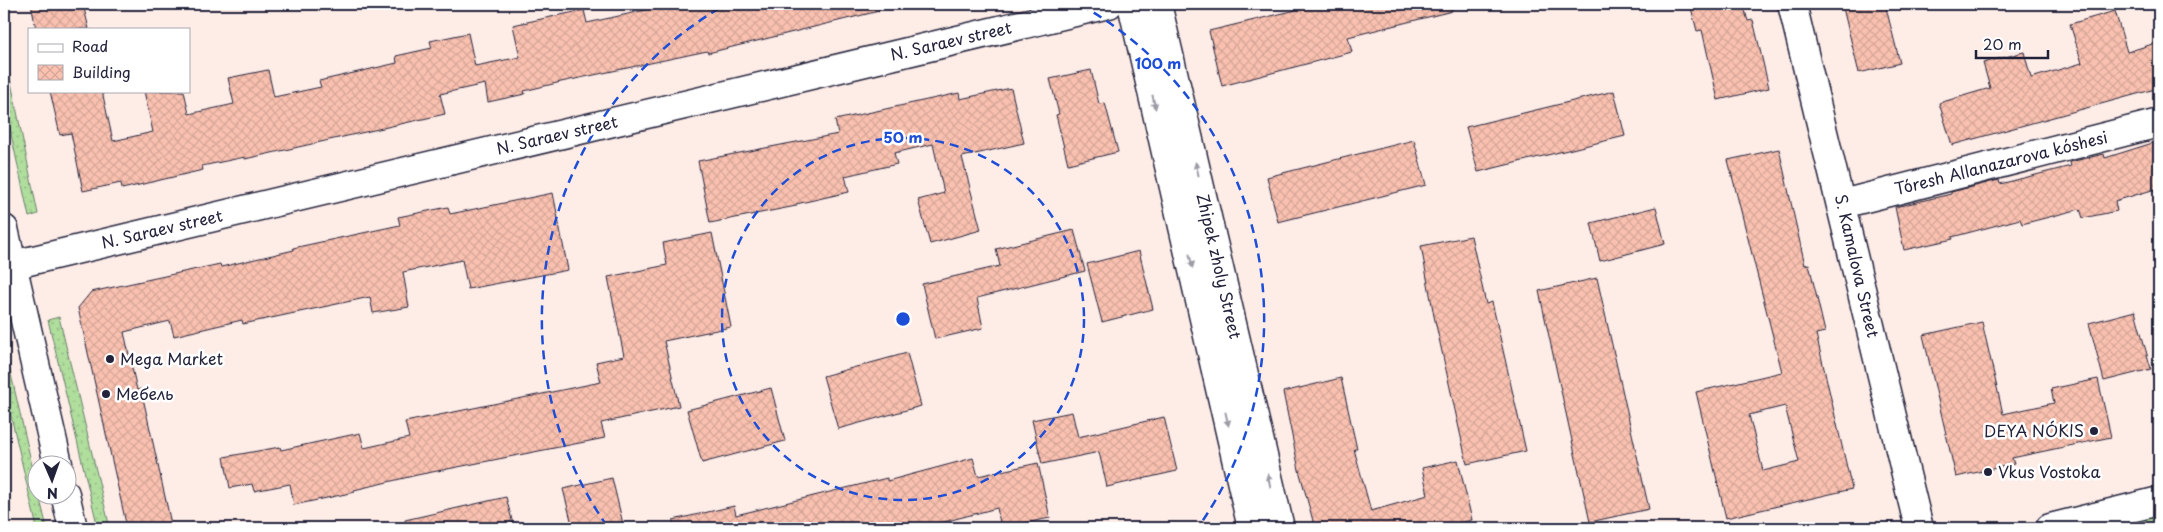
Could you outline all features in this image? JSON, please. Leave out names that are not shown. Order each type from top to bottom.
[{"type":"street","name":"N. Saraev street","points":[[8,266],[1109,4]]},
{"type":"street","name":"Zhipek zholy Street","points":[[1132,4],[1252,528]]},
{"type":"street","name":"Zhipek zholy Street","points":[[1157,4],[1280,528]]},
{"type":"street","name":"S. Kamalova Street","points":[[1792,4],[1919,528]]},
{"type":"street","name":"Tóresh Allanazarova kóshesi","points":[[1842,204],[2159,123]]},
{"type":"street","points":[[4,229],[8,266],[55,454]]},
{"type":"street","points":[[2050,528],[2159,502]]},
{"type":"street","points":[[67,504],[73,528]]},
{"type":"green space","points":[[4,48],[38,214],[29,217],[4,102]]},
{"type":"green space","points":[[59,317],[110,528],[98,528],[48,320]]},
{"type":"green space","points":[[4,344],[29,454],[28,489],[4,386]]},
{"type":"green space","points":[[31,504],[41,504],[47,528],[37,528]]},
{"type":"green space","points":[[2159,516],[2159,528],[2110,528]]},
{"type":"building","points":[[31,4],[83,4],[89,28],[36,28]]},
{"type":"building","points":[[673,4],[879,4],[879,11],[708,53],[707,51],[561,82],[524,91],[525,94],[488,102],[485,84],[440,94],[445,114],[245,159],[245,157],[202,166],[203,170],[122,189],[121,183],[83,191],[71,133],[60,135],[50,92],[102,92],[113,141],[153,132],[144,92],[184,92],[189,114],[234,104],[228,78],[268,70],[274,97],[321,87],[319,81],[397,63],[396,56],[432,48],[430,41],[468,33],[475,66],[520,57],[513,25],[584,10],[587,23]]},
{"type":"building","points":[[1312,4],[1451,4],[1452,11],[1348,37],[1352,52],[1222,86],[1209,31],[1296,10],[1295,8]]},
{"type":"building","points":[[1690,4],[1743,4],[1748,21],[1753,20],[1769,88],[1718,100],[1702,30],[1697,31]]},
{"type":"building","points":[[1862,4],[1885,4],[1900,63],[1859,73],[1843,8]]},
{"type":"building","points":[[2115,11],[2127,52],[2159,42],[2159,88],[1952,145],[1939,103],[1990,88],[1983,63],[2024,52],[2031,78],[2082,63],[2070,24]]},
{"type":"building","points":[[1091,70],[1099,104],[1105,103],[1118,152],[1068,164],[1056,115],[1059,114],[1050,79]]},
{"type":"building","points":[[1011,88],[1024,143],[962,157],[981,230],[930,244],[918,200],[944,193],[933,144],[894,153],[897,164],[845,176],[849,192],[796,204],[796,206],[710,223],[698,161],[838,134],[835,120],[959,93],[960,99]]},
{"type":"building","points":[[1614,91],[1625,136],[1478,172],[1466,127]]},
{"type":"building","points":[[1414,140],[1426,185],[1278,222],[1267,177]]},
{"type":"building","points":[[2159,141],[2159,188],[2115,201],[2117,211],[2083,218],[2080,209],[2022,224],[2020,219],[1952,237],[1953,239],[1904,250],[1895,207],[1999,180],[2000,184],[2071,166],[2070,162],[2104,154],[2105,158]]},
{"type":"building","points":[[1779,149],[1805,265],[1809,264],[1825,332],[1816,334],[1852,489],[1726,518],[1696,392],[1782,372],[1728,160]],"holes":[[[1785,406],[1799,462],[1763,471],[1749,415]]]},
{"type":"building","points":[[553,193],[568,270],[468,289],[462,260],[403,272],[409,307],[373,313],[370,297],[243,324],[242,320],[174,336],[170,321],[124,332],[137,390],[141,389],[172,528],[127,528],[78,308],[91,292],[220,264],[221,267],[294,250],[293,248],[400,225],[398,217],[448,207],[450,214]]},
{"type":"building","points":[[1656,207],[1665,244],[1600,261],[1591,223]]},
{"type":"building","points":[[1074,230],[1085,271],[977,298],[983,328],[935,339],[922,284],[1000,266],[996,249]]},
{"type":"building","points":[[712,233],[731,327],[664,341],[679,406],[601,423],[605,438],[417,475],[354,490],[355,492],[294,505],[290,484],[254,491],[252,484],[230,488],[224,457],[280,447],[281,450],[360,433],[364,448],[409,438],[405,422],[601,382],[596,362],[624,356],[608,277],[667,265],[663,243]]},
{"type":"building","points":[[1471,236],[1486,304],[1492,302],[1526,451],[1467,464],[1434,316],[1421,246]]},
{"type":"building","points":[[1139,251],[1153,309],[1102,322],[1087,264]]},
{"type":"building","points":[[1597,278],[1649,509],[1590,522],[1539,291]]},
{"type":"building","points":[[2135,311],[2151,369],[2104,381],[2089,323]]},
{"type":"building","points":[[1982,322],[2003,414],[2054,403],[2051,389],[2098,379],[2111,437],[2012,458],[2014,464],[1956,477],[1923,335]]},
{"type":"building","points":[[907,353],[921,406],[838,429],[823,376]]},
{"type":"building","points":[[1341,378],[1357,449],[1354,449],[1371,511],[1428,495],[1422,468],[1458,460],[1472,520],[1439,528],[1315,528],[1299,470],[1283,392]]},
{"type":"building","points":[[771,388],[785,441],[702,463],[687,410]]},
{"type":"building","points":[[1072,412],[1078,437],[1164,417],[1177,471],[1107,487],[1099,452],[1042,464],[1032,420]]},
{"type":"building","points":[[973,458],[978,476],[1038,463],[1050,518],[1001,528],[997,508],[921,528],[674,528],[673,520],[734,506],[736,515],[887,478],[887,481]]},
{"type":"building","points":[[612,478],[624,528],[573,528],[563,489]]},
{"type":"building","points":[[506,497],[514,528],[406,528],[405,520]]},
{"type":"place","name":"Mega Market","points":[[110,359]]},
{"type":"place","name":"Мебель","points":[[106,394]]},
{"type":"place","name":"DEYA NÓKIS","points":[[2094,431]]},
{"type":"place","name":"Vkus Vostoka","points":[[1988,472]]}]
